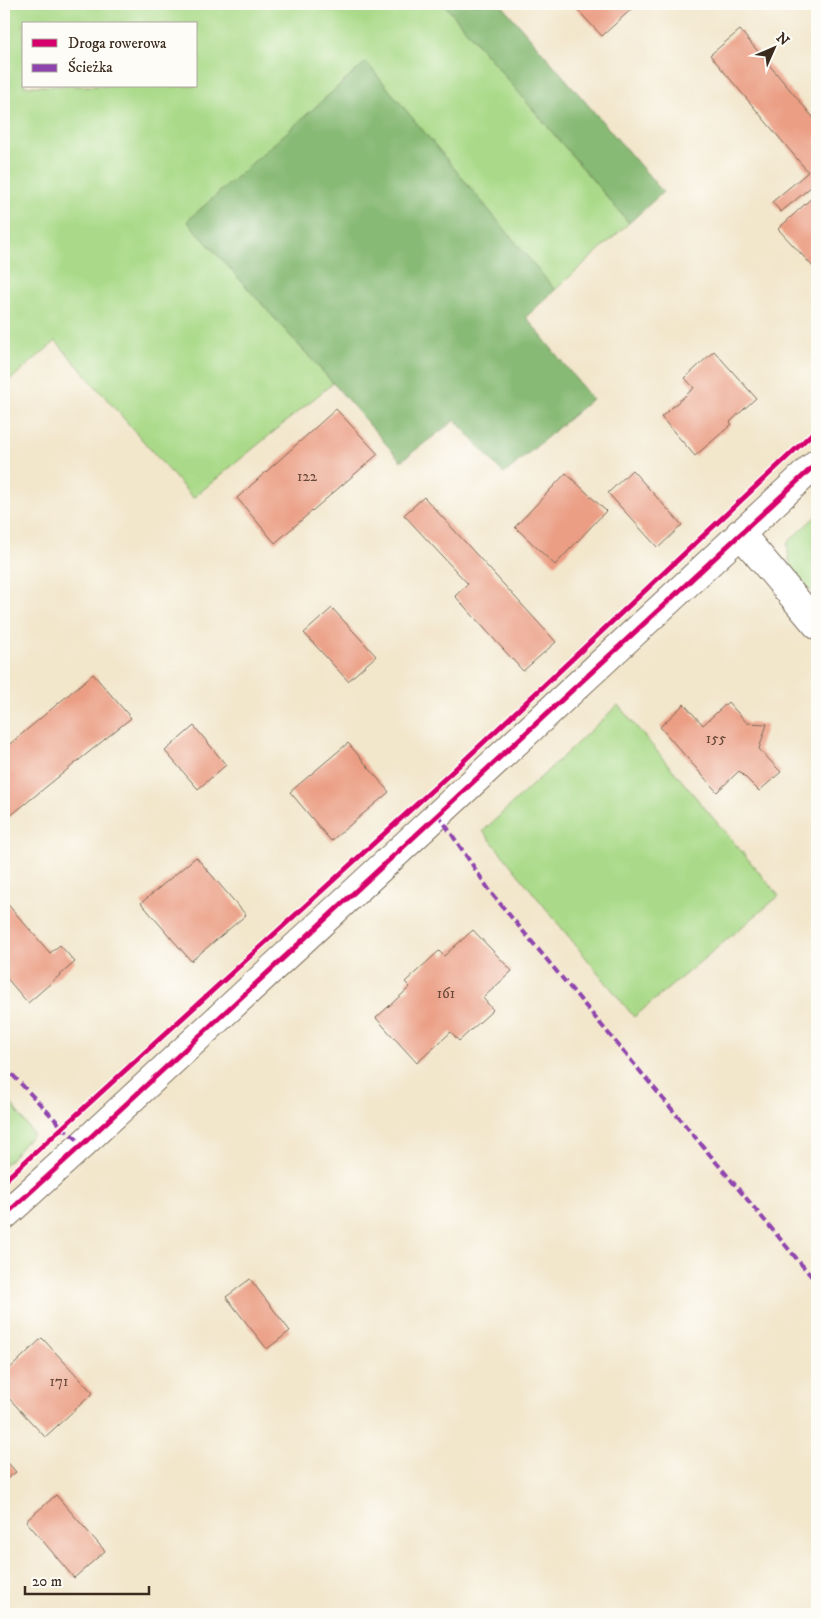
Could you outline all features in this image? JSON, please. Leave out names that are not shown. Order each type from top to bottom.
[{"type":"street","points":[[4,1216],[817,462]]},
{"type":"street","points":[[740,533],[817,625]]},
{"type":"green space","points":[[4,4],[444,4],[629,223],[555,290],[366,62],[187,221],[333,383],[193,498],[56,341],[4,385]]},
{"type":"green space","points":[[444,4],[501,4],[663,192],[629,223]]},
{"type":"green space","points":[[366,62],[555,290],[526,317],[592,399],[504,474],[455,420],[401,461],[187,221]]},
{"type":"green space","points":[[817,515],[817,599],[790,567],[787,543]]},
{"type":"green space","points":[[618,705],[779,896],[634,1017],[483,831]]},
{"type":"green space","points":[[4,1093],[33,1134],[4,1166]]},
{"type":"building","points":[[572,4],[637,4],[602,36]]},
{"type":"building","points":[[740,30],[817,122],[817,182],[781,212],[772,202],[808,172],[710,55]]},
{"type":"building","points":[[817,193],[817,271],[778,229]]},
{"type":"building","points":[[714,351],[756,398],[730,422],[732,424],[695,456],[661,417],[694,388],[685,378]]},
{"type":"building","points":[[336,409],[378,454],[275,543],[237,498]]},
{"type":"building","points":[[632,470],[682,525],[658,548],[608,493]]},
{"type":"building","points":[[566,473],[606,511],[555,565],[515,527]]},
{"type":"building","points":[[424,497],[556,642],[523,671],[455,596],[468,584],[404,515]]},
{"type":"building","points":[[332,608],[376,656],[348,681],[304,633]]},
{"type":"building","points":[[93,674],[131,718],[4,821],[4,749]]},
{"type":"building","points":[[728,702],[747,723],[767,724],[759,749],[781,772],[759,791],[739,771],[717,792],[660,727],[684,704],[703,725]]},
{"type":"building","points":[[194,726],[226,765],[198,789],[165,751]]},
{"type":"building","points":[[348,743],[389,792],[331,841],[290,792]]},
{"type":"building","points":[[196,857],[246,915],[191,961],[141,903]]},
{"type":"building","points":[[4,900],[50,953],[60,945],[75,962],[28,1003],[4,975]]},
{"type":"building","points":[[473,930],[512,971],[483,998],[493,1010],[459,1041],[451,1032],[417,1063],[376,1018],[410,987],[405,982],[439,951],[444,956]]},
{"type":"building","points":[[250,1279],[290,1331],[267,1349],[226,1297]]},
{"type":"building","points":[[42,1338],[93,1393],[45,1437],[4,1393],[4,1374]]},
{"type":"building","points":[[4,1458],[16,1472],[4,1481]]},
{"type":"building","points":[[56,1495],[105,1551],[74,1578],[26,1521]]},
{"type":"marked path","points":[[438,814],[492,894],[817,1283]]},
{"type":"marked path","points":[[4,1066],[63,1128],[83,1144]]},
{"type":"cycle path","points":[[4,1181],[453,771],[817,429]]},
{"type":"cycle path","points":[[4,1216],[817,463]]}]
